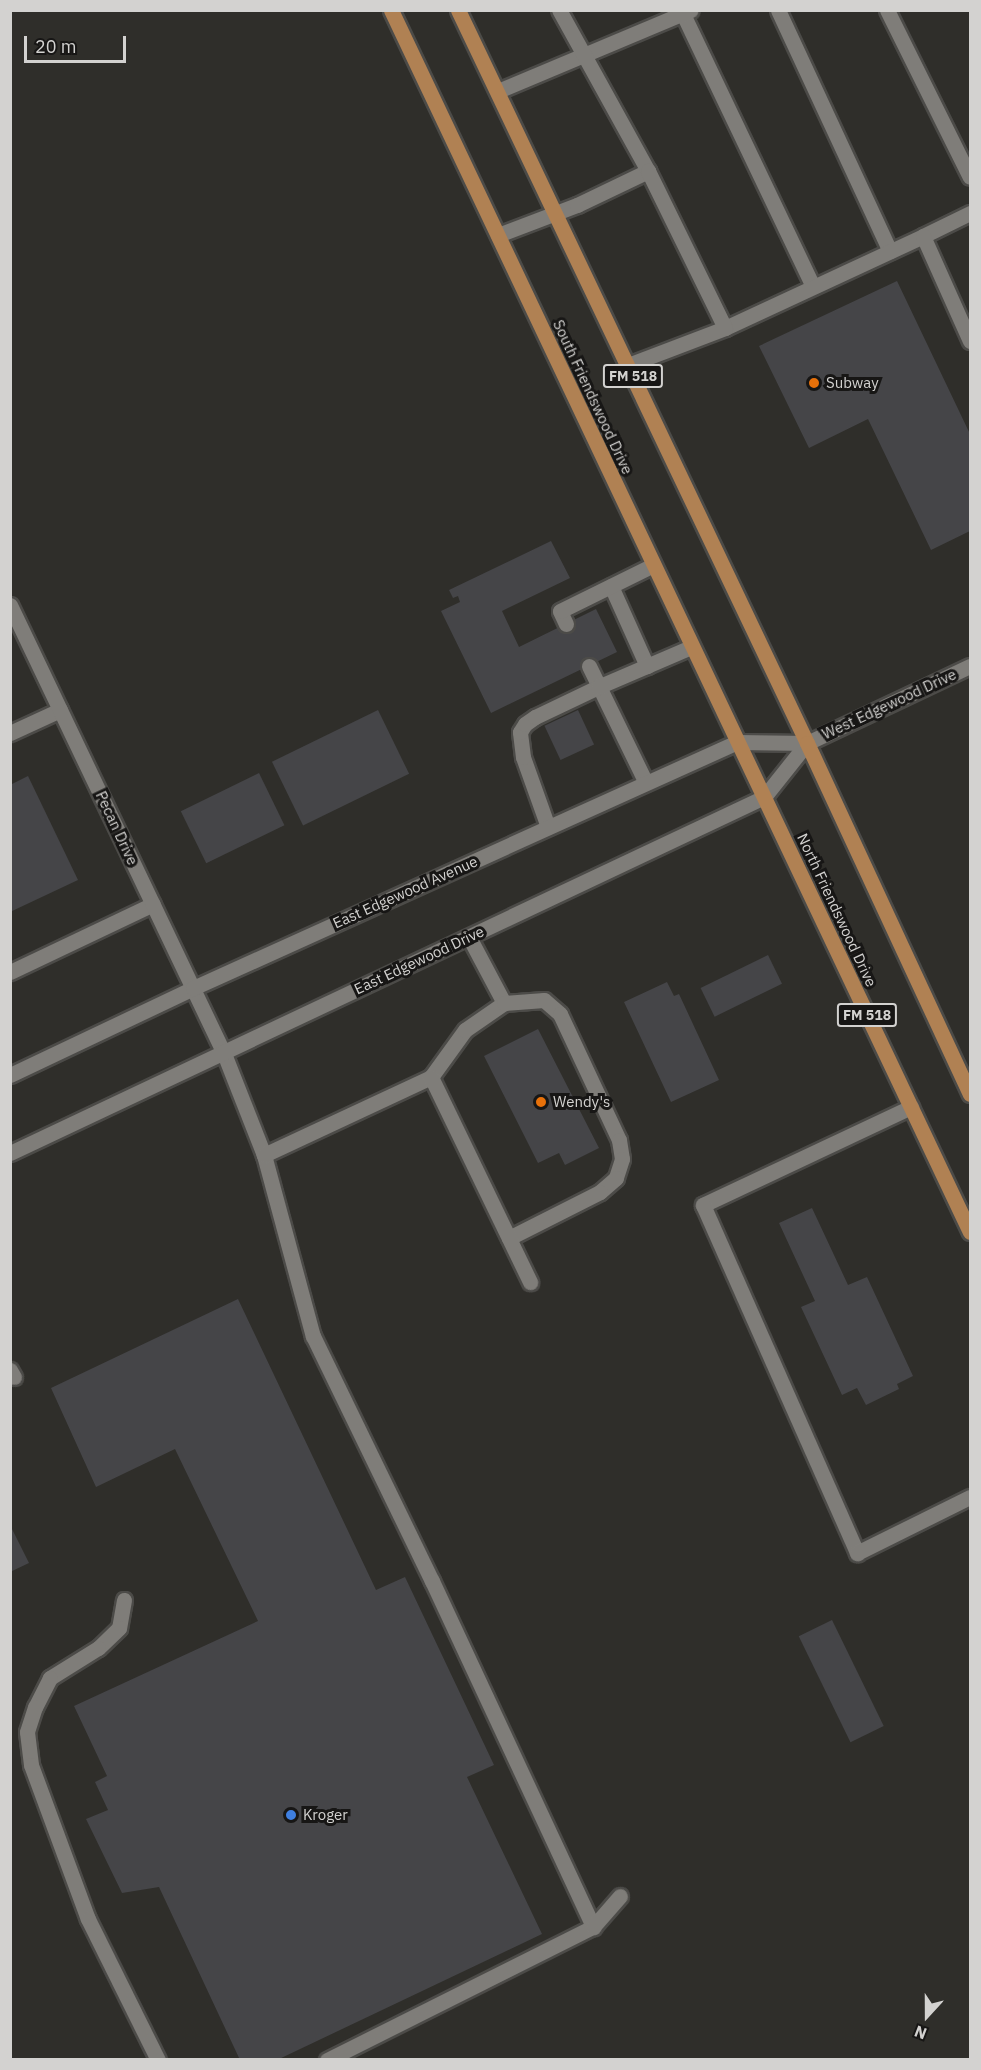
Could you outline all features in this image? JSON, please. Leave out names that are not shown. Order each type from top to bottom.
[{"type":"main road","name":"South Friendswood Drive","points":[[391,10],[764,797]]},
{"type":"main road","name":"FM 518","points":[[458,10],[807,743],[970,1094]]},
{"type":"main road","points":[[560,10],[648,171],[725,328]]},
{"type":"main road","points":[[778,10],[890,251]]},
{"type":"main road","points":[[887,10],[970,177]]},
{"type":"main road","points":[[498,91],[586,57],[687,12],[813,287]]},
{"type":"main road","points":[[498,235],[555,214],[648,171]]},
{"type":"main road","points":[[628,365],[725,328],[970,213]]},
{"type":"main road","points":[[923,236],[970,341]]},
{"type":"main road","points":[[566,624],[560,611],[653,565]]},
{"type":"main road","points":[[611,586],[648,666]]},
{"type":"main road","name":"Pecan Drive","points":[[10,605],[223,1051],[264,1155],[313,1336],[432,1581],[593,1927]]},
{"type":"main road","points":[[548,827],[524,757],[520,732],[535,717],[691,647]]},
{"type":"main road","points":[[589,666],[646,783]]},
{"type":"main road","name":"West Edgewood Drive","points":[[807,743],[970,666]]},
{"type":"main road","points":[[10,733],[60,710]]},
{"type":"main road","name":"East Edgewood Avenue","points":[[10,1075],[193,988],[737,742],[807,743]]},
{"type":"main road","name":"East Edgewood Drive","points":[[10,1153],[764,797],[807,743]]},
{"type":"main road","name":"North Friendswood Drive","points":[[764,797],[970,1232]]},
{"type":"main road","points":[[10,972],[153,904]]},
{"type":"main road","points":[[469,937],[504,1003]]},
{"type":"main road","points":[[264,1155],[430,1077],[465,1030],[504,1003],[544,1000],[560,1014],[619,1140],[622,1159],[616,1178],[600,1192],[509,1238]]},
{"type":"main road","points":[[430,1077],[530,1282]]},
{"type":"main road","points":[[911,1107],[704,1205],[857,1553],[970,1497]]},
{"type":"main road","points":[[124,1600],[119,1628],[98,1648],[50,1678],[35,1707],[27,1732],[31,1765],[88,1919],[158,2060]]},
{"type":"main road","points":[[327,2060],[593,1927],[620,1896]]},
{"type":"building","points":[[897,281],[970,434],[970,531],[931,550],[868,419],[809,448],[759,346]]},
{"type":"building","points":[[551,541],[570,578],[502,611],[519,647],[596,609],[617,652],[491,713],[441,611],[460,602],[458,596],[453,598],[449,590]]},
{"type":"building","points":[[378,710],[409,774],[303,826],[272,762]]},
{"type":"building","points":[[578,710],[594,744],[561,760],[544,726]]},
{"type":"building","points":[[259,773],[284,825],[206,863],[181,811]]},
{"type":"building","points":[[28,776],[78,880],[10,912],[10,785]]},
{"type":"building","points":[[768,955],[782,984],[715,1017],[701,988]]},
{"type":"building","points":[[667,982],[674,996],[679,994],[719,1080],[671,1102],[624,1002]]},
{"type":"building","name":"Wendy's","points":[[538,1029],[599,1148],[565,1165],[559,1153],[538,1163],[484,1056]]},
{"type":"building","points":[[812,1208],[848,1285],[867,1277],[913,1376],[897,1384],[899,1389],[866,1405],[857,1388],[842,1395],[801,1307],[815,1301],[779,1223]]},
{"type":"building","name":"Kroger","points":[[238,1299],[376,1590],[405,1577],[494,1765],[467,1777],[542,1934],[277,2060],[240,2060],[159,1887],[122,1893],[86,1819],[108,1810],[95,1782],[107,1776],[74,1706],[258,1621],[175,1449],[96,1487],[51,1388]]},
{"type":"building","points":[[10,1525],[29,1563],[10,1572]]},
{"type":"building","points":[[832,1620],[884,1726],[850,1742],[799,1636]]},
{"type":"place","name":"Subway","points":[[814,383]]},
{"type":"place","name":"Wendy's","points":[[541,1102]]},
{"type":"place","name":"Kroger","points":[[291,1815]]}]
